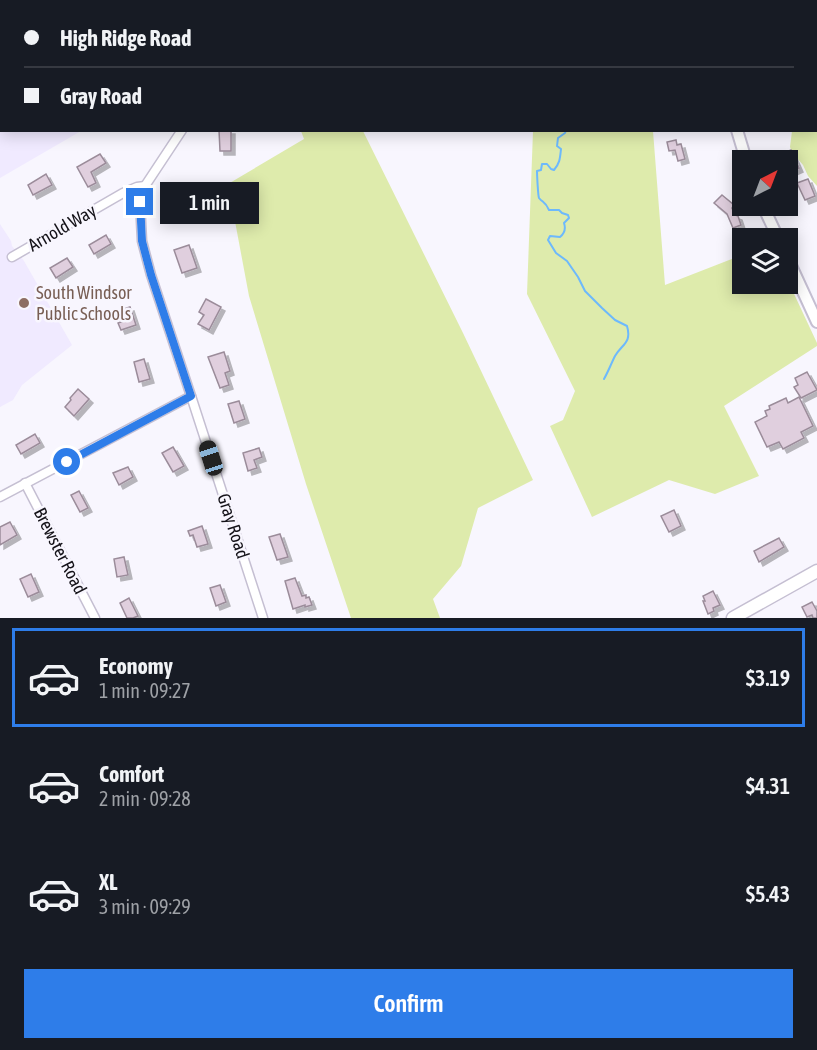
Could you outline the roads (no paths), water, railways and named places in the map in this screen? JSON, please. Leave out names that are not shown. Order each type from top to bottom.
[{"type":"main road","points":[[733,618],[817,571]]},
{"type":"street","name":"Gray Road","points":[[181,132],[145,186],[140,202],[142,241],[262,618]]},
{"type":"street","points":[[738,132],[743,150]]},
{"type":"street","name":"Arnold Way","points":[[12,257],[123,193],[145,186]]},
{"type":"street","points":[[798,281],[817,322]]},
{"type":"street","points":[[0,497],[191,396]]},
{"type":"street","name":"Brewster Road","points":[[25,483],[95,618]]},
{"type":"waterway","points":[[565,132],[558,138],[557,146],[561,149],[554,170],[547,164],[542,164],[541,170],[537,171],[539,198],[549,210],[559,210],[569,218],[564,223],[565,231],[562,235],[560,237],[550,236],[548,240],[556,253],[567,261],[585,291],[615,320],[627,326],[626,343],[615,356],[604,379]]},
{"type":"place","name":"South Windsor Public Schools","points":[[24,303]]}]
